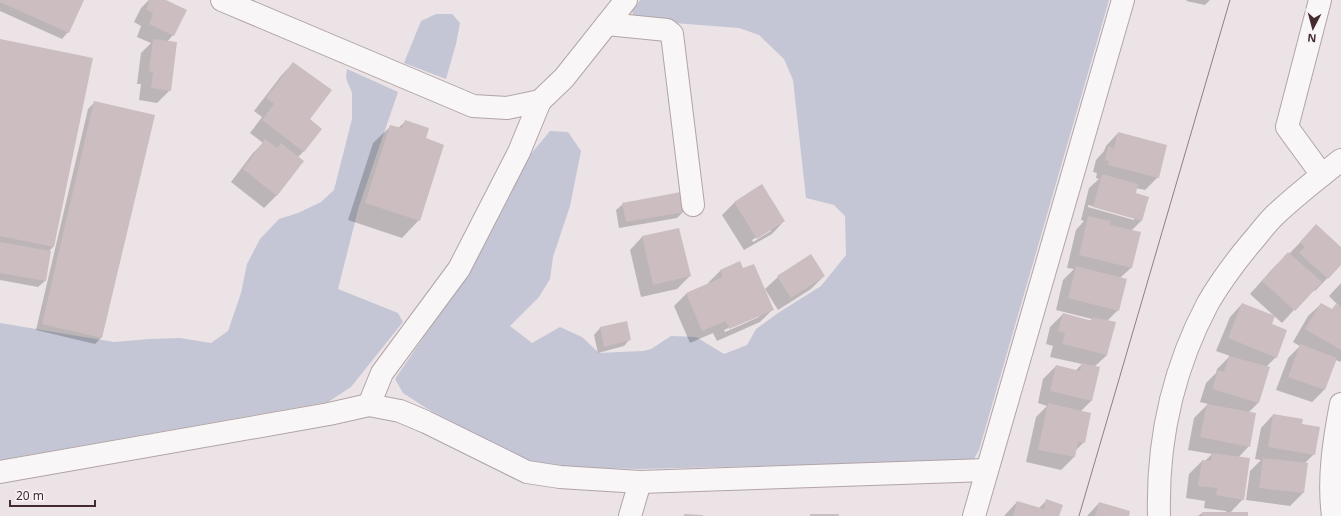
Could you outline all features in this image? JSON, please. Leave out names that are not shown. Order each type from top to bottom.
[{"type":"street","points":[[222,0],[474,106],[507,108],[540,101]]},
{"type":"street","points":[[369,405],[382,373],[459,269],[519,152],[540,101],[564,78],[626,0]]},
{"type":"street","points":[[974,516],[1123,0]]},
{"type":"street","points":[[1320,0],[1287,127],[1322,175]]},
{"type":"street","points":[[607,24],[667,30],[672,34],[693,205]]},
{"type":"street","points":[[1160,516],[1160,470],[1165,424],[1189,344],[1209,302],[1239,258],[1273,217],[1341,160]]},
{"type":"street","points":[[1333,516],[1331,506],[1331,468],[1341,404]]},
{"type":"street","points":[[0,472],[329,414],[369,405],[400,411],[426,422],[527,472],[560,477],[640,482],[987,470]]},
{"type":"street","points":[[630,516],[640,482]]},
{"type":"shaded area","points":[[640,0],[1109,0],[979,450],[974,459],[963,461],[639,469],[562,467],[532,462],[426,408],[403,393],[395,379],[465,277],[525,161],[550,131],[568,132],[581,151],[570,206],[553,257],[550,279],[539,297],[510,326],[532,343],[560,327],[582,337],[599,353],[643,351],[651,349],[671,336],[696,337],[724,354],[747,345],[756,329],[778,313],[821,286],[846,255],[845,216],[834,205],[806,198],[793,80],[784,59],[759,35],[739,28],[635,20],[632,11]]},
{"type":"shaded area","points":[[436,14],[452,14],[460,23],[456,44],[446,79],[404,63],[421,21]]},
{"type":"shaded area","points":[[347,69],[398,92],[359,206],[338,289],[398,313],[403,322],[351,387],[328,402],[0,460],[0,323],[114,342],[180,338],[211,343],[228,331],[241,293],[247,264],[260,239],[279,219],[298,213],[321,202],[334,190],[352,119],[352,93],[346,78]]},
{"type":"building","points":[[0,0],[84,0],[69,33],[0,2]]},
{"type":"building","points":[[150,0],[166,0],[187,10],[174,36],[149,24],[153,13],[146,9]]},
{"type":"building","points":[[0,39],[93,58],[54,247],[0,236]]},
{"type":"building","points":[[153,39],[177,42],[171,91],[151,88],[153,72],[149,71]]},
{"type":"building","points":[[293,62],[332,90],[310,119],[322,129],[304,152],[262,120],[274,104],[266,98]]},
{"type":"building","points":[[94,101],[155,115],[102,338],[42,324]]},
{"type":"building","points":[[405,120],[429,128],[426,138],[444,145],[420,221],[365,203],[390,125],[402,128]]},
{"type":"building","points":[[1118,132],[1167,145],[1159,178],[1108,165],[1109,161],[1105,160],[1108,146],[1114,148]]},
{"type":"building","points":[[265,139],[277,148],[281,143],[304,161],[277,196],[243,169]]},
{"type":"building","points":[[1102,174],[1138,184],[1136,193],[1149,197],[1142,221],[1093,207]]},
{"type":"building","points":[[762,184],[785,221],[757,239],[734,202]]},
{"type":"building","points":[[681,192],[684,212],[626,222],[622,203]]},
{"type":"building","points":[[1088,216],[1111,221],[1110,225],[1141,232],[1132,268],[1079,255]]},
{"type":"building","points":[[1316,224],[1341,247],[1341,265],[1328,279],[1299,253],[1305,247],[1300,242]]},
{"type":"building","points":[[679,228],[691,276],[653,285],[642,236]]},
{"type":"building","points":[[0,242],[51,251],[46,281],[0,273]]},
{"type":"building","points":[[1288,252],[1322,282],[1295,311],[1262,281]]},
{"type":"building","points":[[811,254],[825,276],[791,298],[777,276]]},
{"type":"building","points":[[740,261],[743,268],[754,264],[774,310],[729,329],[726,321],[702,331],[686,293],[723,277],[720,270]]},
{"type":"building","points":[[1076,266],[1127,279],[1119,311],[1068,298]]},
{"type":"building","points":[[1242,303],[1275,316],[1272,324],[1287,330],[1277,358],[1228,338]]},
{"type":"building","points":[[1321,303],[1332,309],[1336,304],[1341,307],[1341,350],[1305,329]]},
{"type":"building","points":[[1063,313],[1092,321],[1093,317],[1116,322],[1107,355],[1062,344],[1065,333],[1058,331]]},
{"type":"building","points":[[627,321],[631,340],[604,347],[600,327]]},
{"type":"building","points":[[1300,344],[1337,358],[1325,390],[1288,377]]},
{"type":"building","points":[[1229,356],[1270,367],[1259,403],[1212,389],[1218,370],[1224,372]]},
{"type":"building","points":[[1082,363],[1100,367],[1092,401],[1050,391],[1056,365],[1080,371]]},
{"type":"building","points":[[1048,403],[1091,413],[1085,443],[1078,442],[1075,457],[1038,450]]},
{"type":"building","points":[[1207,404],[1256,413],[1250,447],[1200,437]]},
{"type":"building","points":[[1273,414],[1303,419],[1302,424],[1320,427],[1315,455],[1268,447]]},
{"type":"building","points":[[1212,453],[1250,458],[1244,500],[1216,495],[1217,488],[1198,486],[1202,460],[1211,461]]},
{"type":"building","points":[[1263,458],[1308,463],[1304,493],[1259,488]]},
{"type":"building","points":[[1046,499],[1063,505],[1059,516],[1013,516],[1017,501],[1044,509]]},
{"type":"building","points":[[1099,502],[1130,511],[1129,516],[1095,516]]},
{"type":"building","points":[[1202,512],[1248,512],[1248,516],[1202,516]]},
{"type":"building","points":[[684,514],[703,515],[703,516],[684,516]]},
{"type":"building","points":[[810,514],[839,514],[839,516],[810,516]]},
{"type":"tram line","points":[[1079,516],[1230,0]]}]
